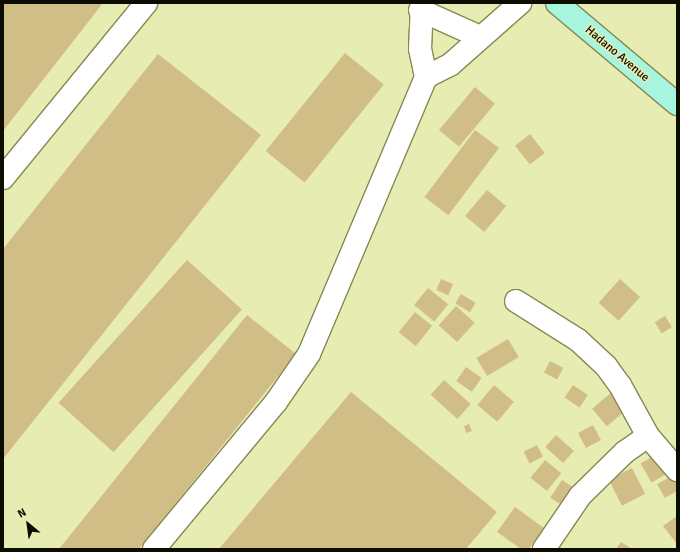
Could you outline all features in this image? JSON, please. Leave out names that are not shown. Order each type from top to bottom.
[{"type":"main road","name":"Hadano Avenue","points":[[563,5],[677,104]]},
{"type":"street","points":[[3,178],[146,3]]},
{"type":"street","points":[[426,77],[450,66],[480,37],[520,3]]},
{"type":"street","points":[[154,549],[276,402],[309,354],[426,77],[420,49],[421,6],[480,37]]},
{"type":"street","points":[[516,301],[578,340],[606,366],[620,385],[648,436],[677,470]]},
{"type":"street","points":[[544,549],[580,496],[620,457],[648,436]]},
{"type":"building","points":[[3,3],[103,3],[3,131]]},
{"type":"building","points":[[345,53],[384,84],[305,182],[266,151]]},
{"type":"building","points":[[158,54],[261,135],[3,459],[3,249]]},
{"type":"building","points":[[475,87],[495,104],[459,147],[439,130]]},
{"type":"building","points":[[475,130],[499,148],[448,215],[424,197]]},
{"type":"building","points":[[530,134],[545,153],[530,165],[515,146]]},
{"type":"building","points":[[487,190],[506,206],[484,232],[465,216]]},
{"type":"building","points":[[187,260],[242,310],[114,452],[59,403]]},
{"type":"building","points":[[441,279],[453,284],[448,295],[436,290]]},
{"type":"building","points":[[620,279],[640,297],[619,321],[599,303]]},
{"type":"building","points":[[428,288],[448,304],[434,321],[414,305]]},
{"type":"building","points":[[461,294],[476,303],[470,312],[455,303]]},
{"type":"building","points":[[456,306],[475,323],[457,342],[439,325]]},
{"type":"building","points":[[415,312],[432,326],[416,346],[399,332]]},
{"type":"building","points":[[247,315],[296,354],[139,549],[59,549]]},
{"type":"building","points":[[665,316],[672,327],[662,333],[655,322]]},
{"type":"building","points":[[508,339],[519,357],[487,376],[476,358]]},
{"type":"building","points":[[550,361],[563,368],[557,380],[544,372]]},
{"type":"building","points":[[466,367],[482,378],[472,392],[456,381]]},
{"type":"building","points":[[444,380],[471,404],[457,419],[431,395]]},
{"type":"building","points":[[494,385],[514,402],[497,422],[477,405]]},
{"type":"building","points":[[573,385],[588,395],[580,408],[565,397]]},
{"type":"building","points":[[351,392],[497,512],[466,549],[219,549]]},
{"type":"building","points":[[612,392],[627,410],[607,426],[592,409]]},
{"type":"building","points":[[469,424],[472,431],[466,433],[464,426]]},
{"type":"building","points":[[593,425],[601,440],[586,448],[578,433]]},
{"type":"building","points":[[556,435],[574,451],[563,463],[545,447]]},
{"type":"building","points":[[537,445],[543,457],[530,463],[524,452]]},
{"type":"building","points":[[657,454],[668,473],[652,483],[641,463]]},
{"type":"building","points":[[545,460],[561,473],[547,491],[531,478]]},
{"type":"building","points":[[632,468],[645,494],[622,506],[609,480]]},
{"type":"building","points":[[676,474],[677,491],[665,498],[657,484]]},
{"type":"building","points":[[562,480],[574,488],[562,505],[550,497]]},
{"type":"building","points":[[515,507],[544,528],[529,549],[521,549],[497,532]]},
{"type":"building","points":[[677,516],[677,544],[663,526]]},
{"type":"building","points":[[621,542],[632,549],[616,549]]}]
